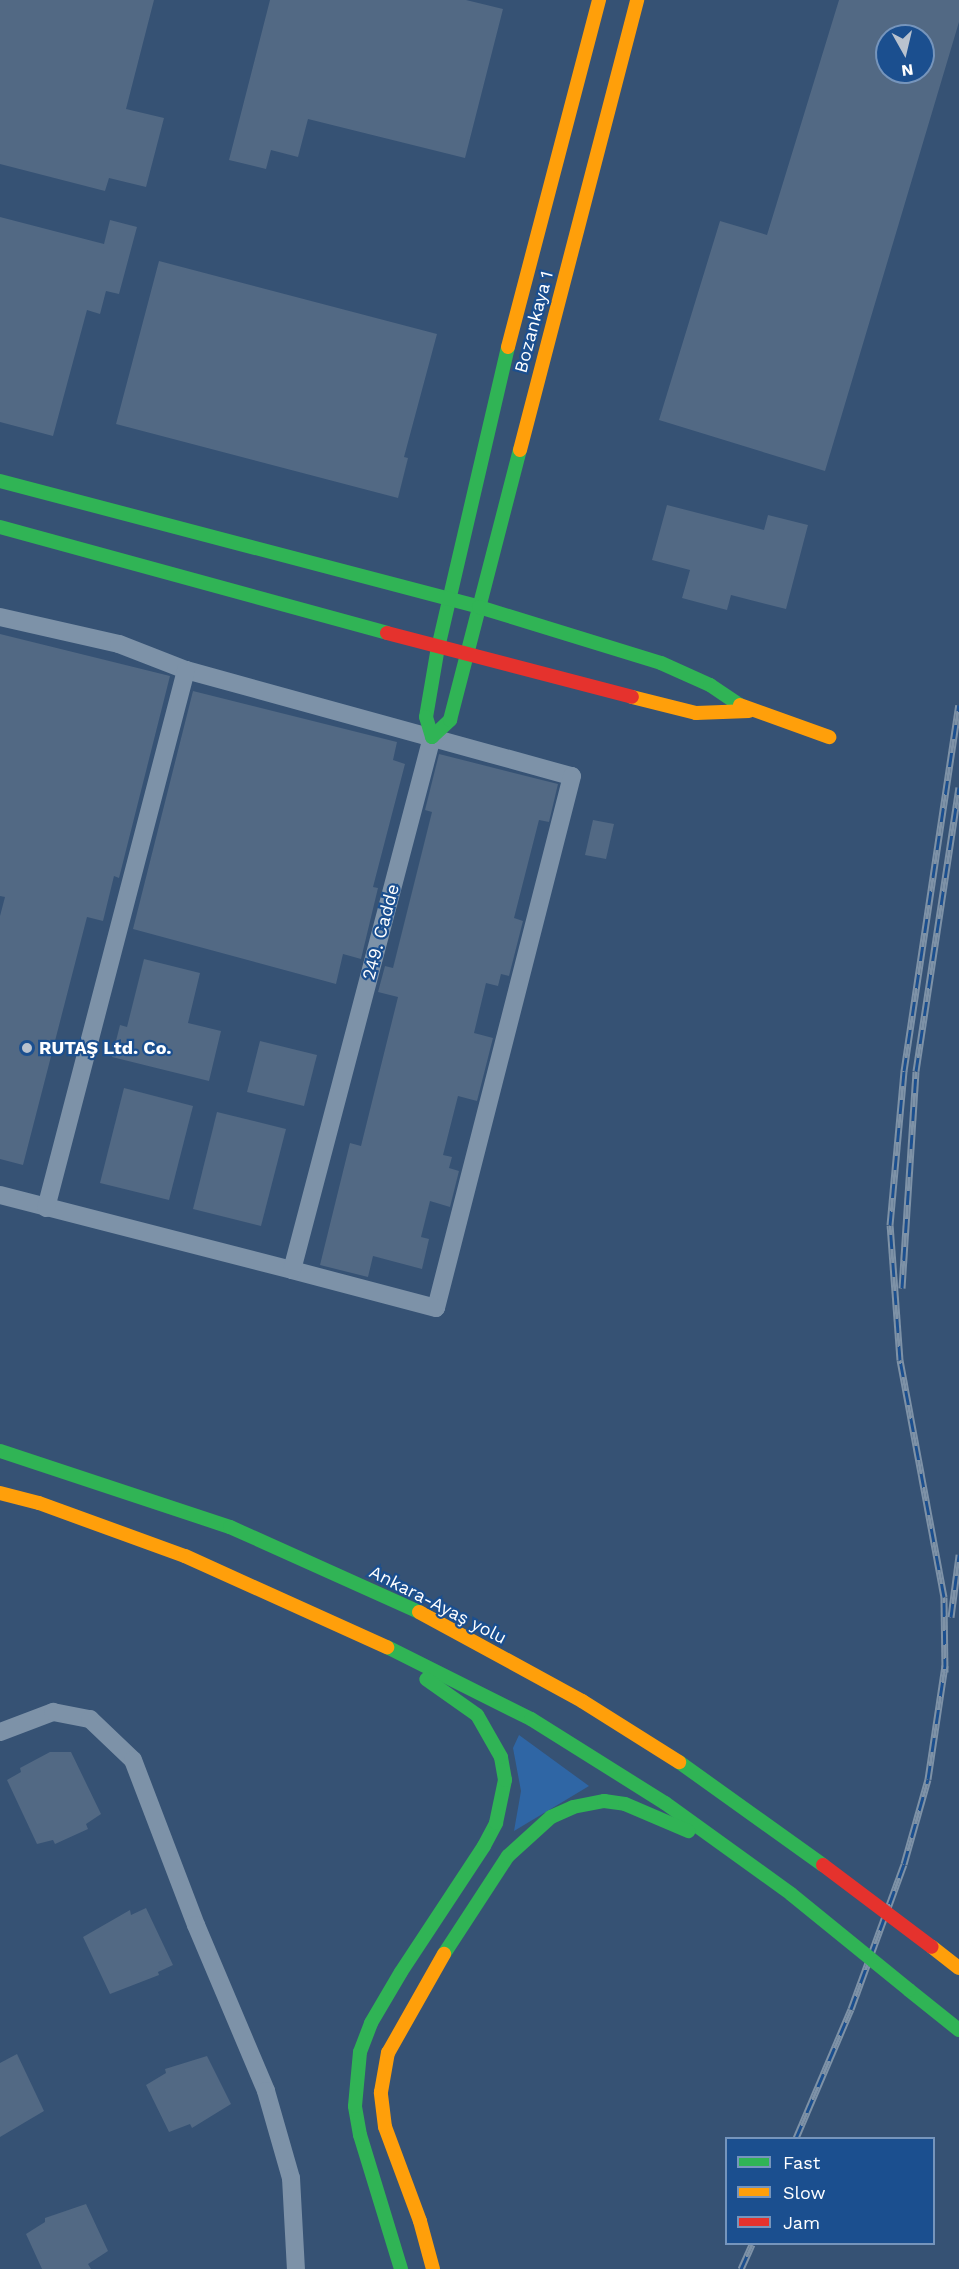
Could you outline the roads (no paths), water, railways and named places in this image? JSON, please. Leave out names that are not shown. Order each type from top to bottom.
[{"type":"main road","points":[[432,737],[426,717],[438,648],[496,394],[599,0]]},
{"type":"main road","name":"Bozankaya 1","points":[[432,737],[450,720],[637,0]]},
{"type":"main road","points":[[0,481],[450,598],[662,663],[710,685],[749,711],[829,737]]},
{"type":"main road","points":[[0,527],[438,648],[696,713],[749,711]]},
{"type":"main road","name":"Ankara-Ayaş yolu","points":[[0,1451],[230,1527],[417,1611],[582,1701],[718,1786],[959,1968]]},
{"type":"main road","points":[[0,1493],[39,1503],[185,1556],[326,1616],[531,1719],[665,1803],[791,1894],[959,2030]]},
{"type":"main road","points":[[326,1616],[477,1715],[501,1757],[505,1780],[496,1823],[484,1846],[401,1972],[371,2023],[360,2052],[355,2106],[360,2135],[401,2269]]},
{"type":"main road","points":[[433,2269],[420,2221],[385,2127],[382,2074],[400,2027],[416,1999],[508,1856],[551,1817],[573,1807],[604,1801],[625,1804],[670,1821],[743,1860]]},
{"type":"street","points":[[0,617],[120,644],[186,670],[572,776],[436,1308],[0,1195]]},
{"type":"street","points":[[46,1208],[186,670]]},
{"type":"street","name":"249. Cadde","points":[[292,1270],[432,737]]},
{"type":"street","points":[[0,1732],[53,1712],[90,1719],[133,1760],[196,1925],[266,2091],[291,2178],[296,2269]]},
{"type":"railway","points":[[945,1672],[944,1597],[900,1360],[890,1225],[904,1071],[959,705]]},
{"type":"railway","points":[[902,1288],[916,1071],[959,787]]},
{"type":"railway","points":[[951,1617],[959,1555]]},
{"type":"railway","points":[[796,2137],[851,2009],[904,1864],[928,1779],[945,1665]]},
{"type":"railway","points":[[741,2269],[752,2245]]},
{"type":"place","name":"RUTAŞ Ltd. Co.","points":[[27,1048]]}]
